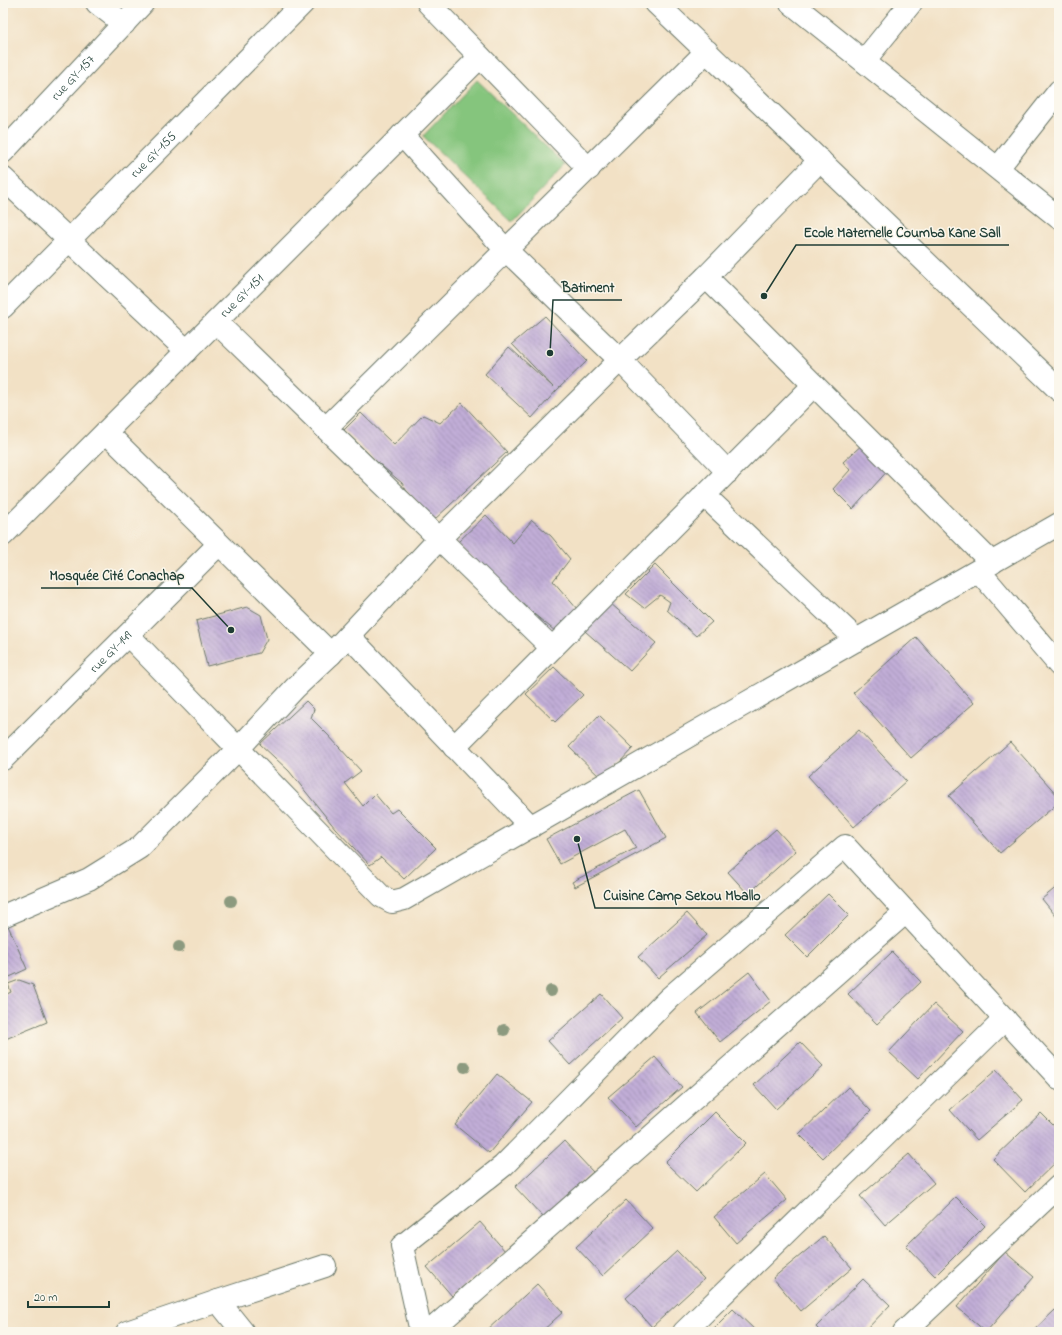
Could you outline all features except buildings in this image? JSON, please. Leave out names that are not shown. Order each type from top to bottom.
[{"type":"street","points":[[97,3],[124,24]]},
{"type":"street","name":"rue GY-157","points":[[3,152],[143,3]]},
{"type":"street","name":"rue GY-155","points":[[3,307],[303,3]]},
{"type":"street","points":[[428,3],[589,168]]},
{"type":"street","points":[[656,3],[1059,390]]},
{"type":"street","points":[[791,3],[1059,218]]},
{"type":"street","points":[[864,61],[911,3]]},
{"type":"street","points":[[326,428],[707,51]]},
{"type":"street","name":"rue GY-151","points":[[3,535],[480,57]]},
{"type":"street","points":[[998,168],[1059,91]]},
{"type":"street","points":[[402,135],[506,249],[620,360],[728,472]]},
{"type":"street","points":[[3,916],[89,879],[139,848],[238,749],[295,688],[332,654],[440,538],[620,360],[706,278],[820,160]]},
{"type":"street","points":[[3,178],[187,351]]},
{"type":"street","points":[[706,278],[814,385],[986,567],[1059,665]]},
{"type":"street","points":[[216,322],[552,648]]},
{"type":"street","points":[[454,747],[814,385]]},
{"type":"street","points":[[106,432],[332,654]]},
{"type":"street","points":[[704,496],[857,640]]},
{"type":"street","points":[[128,635],[381,896],[392,902],[404,899],[1059,524]]},
{"type":"street","name":"rue GY-149","points":[[3,760],[219,544]]},
{"type":"street","points":[[349,636],[531,827]]},
{"type":"street","points":[[421,1332],[402,1246],[503,1166],[675,993],[845,846],[1059,1078]]},
{"type":"street","points":[[429,1332],[906,912]]},
{"type":"street","points":[[684,1332],[1005,1019]]},
{"type":"street","points":[[904,1332],[1059,1186]]},
{"type":"street","points":[[127,1332],[325,1266]]},
{"type":"street","points":[[218,1301],[243,1332]]},
{"type":"green space","points":[[477,80],[565,165],[512,221],[423,136]]},
{"type":"place","name":"Ecole Maternelle Coumba Kane Sall","points":[[764,296]]},
{"type":"place","name":"Batiment","points":[[550,353]]},
{"type":"place","name":"Mosquée Cité Conachap","points":[[231,630]]},
{"type":"place","name":"Cuisine Camp Sekou Mballo","points":[[577,839]]}]
